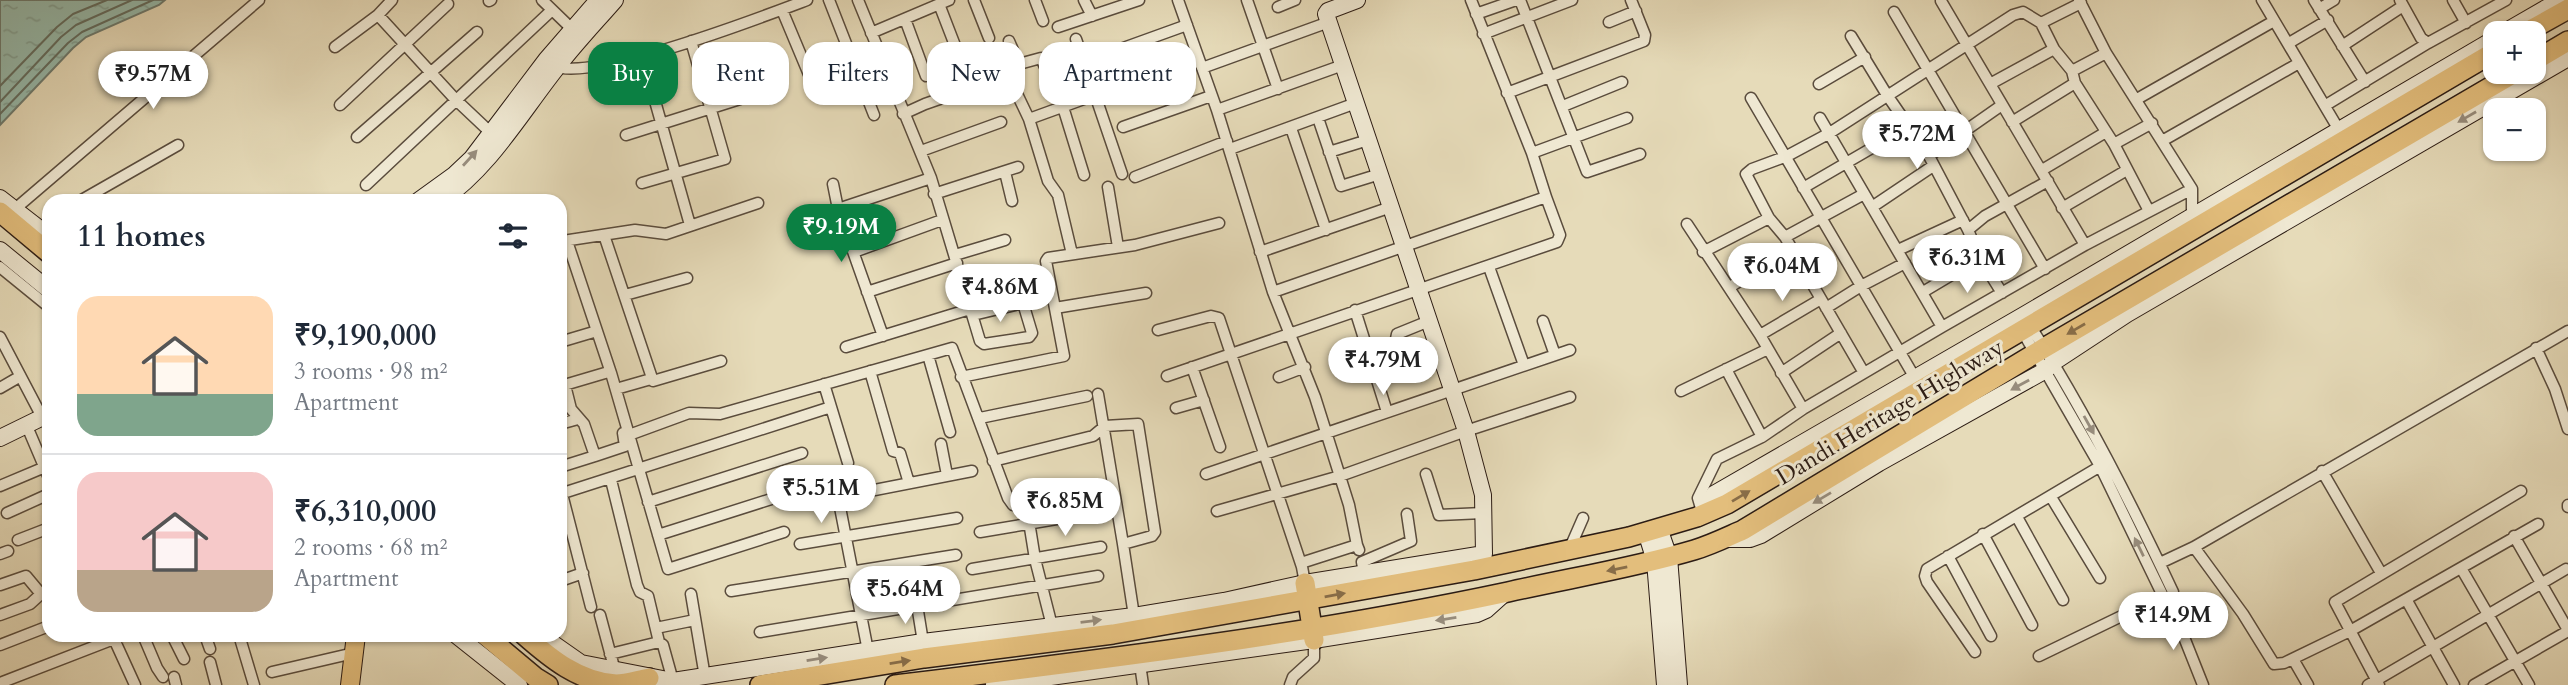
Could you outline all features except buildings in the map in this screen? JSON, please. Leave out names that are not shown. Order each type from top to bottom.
[{"type":"highway","points":[[2546,21],[2568,9]]},
{"type":"highway","points":[[2546,54],[2568,41]]},
{"type":"highway","name":"Dandi Heritage Highway","points":[[760,685],[924,658],[1113,634],[1243,610],[1306,592],[1508,563],[1652,530],[1705,514],[1727,504],[2483,59]]},
{"type":"highway","name":"Dandi Heritage Highway","points":[[895,685],[1099,660],[1231,640],[1313,634],[1662,559],[1721,540],[2045,358],[2496,84]]},
{"type":"highway","points":[[14,206],[42,244]]},
{"type":"highway","points":[[0,229],[42,263]]},
{"type":"highway","points":[[1306,592],[1313,634]]},
{"type":"highway","points":[[1231,640],[1253,649]]},
{"type":"highway","points":[[480,642],[533,685]]},
{"type":"highway","points":[[493,642],[548,685]]},
{"type":"highway","points":[[516,642],[527,652],[574,680],[603,679]]},
{"type":"highway","points":[[533,642],[565,668],[619,684],[649,678]]},
{"type":"main road","points":[[363,685],[366,642]]},
{"type":"main road","points":[[350,685],[355,644]]},
{"type":"street","points":[[14,206],[259,0]]},
{"type":"street","points":[[335,47],[378,15],[392,0]]},
{"type":"street","points":[[542,0],[572,29]]},
{"type":"street","points":[[443,194],[464,185],[482,166],[572,29],[598,0]]},
{"type":"street","points":[[436,194],[472,158],[551,64],[615,0]]},
{"type":"street","points":[[678,45],[807,0]]},
{"type":"street","points":[[829,0],[874,116]]},
{"type":"street","points":[[846,347],[970,308],[1023,303],[1032,333],[1028,337],[984,344],[978,336],[970,308],[956,259],[934,194],[931,178],[858,0]]},
{"type":"street","points":[[974,0],[989,38]]},
{"type":"street","points":[[1035,0],[1043,21]]},
{"type":"street","points":[[1084,0],[1092,16]]},
{"type":"street","points":[[1058,27],[1138,0]]},
{"type":"street","points":[[1178,0],[1217,110],[1273,298],[1305,368],[1327,432],[1349,505],[1363,567]]},
{"type":"street","points":[[1247,0],[1278,89]]},
{"type":"street","points":[[1278,7],[1295,0]]},
{"type":"street","points":[[1196,65],[1264,47],[1326,11],[1357,0]]},
{"type":"street","points":[[1167,376],[1355,310],[1489,267],[1560,239],[1532,153],[1471,0]]},
{"type":"street","points":[[1476,14],[1518,0],[1528,16],[1587,172],[1640,154]]},
{"type":"street","points":[[1483,34],[1572,0]]},
{"type":"street","points":[[2262,0],[2339,130]]},
{"type":"street","points":[[2334,0],[2316,5],[2365,82]]},
{"type":"street","points":[[2453,0],[2466,23]]},
{"type":"street","points":[[2480,0],[2486,12]]},
{"type":"street","points":[[2524,21],[2560,0]]},
{"type":"street","points":[[1941,1],[2085,246]]},
{"type":"street","points":[[2040,23],[2080,1],[2106,53],[2192,190],[2192,215]]},
{"type":"street","points":[[2326,105],[2501,1]]},
{"type":"street","points":[[871,33],[944,2],[956,42]]},
{"type":"street","points":[[2342,47],[2402,3],[2421,38],[2428,43]]},
{"type":"street","points":[[340,105],[448,4]]},
{"type":"street","points":[[1507,93],[1644,41],[1645,35],[1633,5],[1609,22]]},
{"type":"street","points":[[366,185],[552,10]]},
{"type":"street","points":[[782,10],[803,60]]},
{"type":"street","points":[[1326,11],[1466,431],[1483,495],[1484,554],[1481,556],[1363,567]]},
{"type":"street","points":[[1894,12],[2045,269]]},
{"type":"street","points":[[1864,373],[1785,237],[1769,218],[1746,174],[1828,134],[2018,12],[2023,12],[2040,23],[2054,49],[2072,71],[2075,83],[2113,144],[2148,211]]},
{"type":"street","points":[[378,15],[455,99],[491,133]]},
{"type":"street","points":[[905,19],[926,76]]},
{"type":"street","points":[[2289,43],[2328,20]]},
{"type":"street","points":[[2137,99],[2274,21]]},
{"type":"street","points":[[1140,42],[1187,25]]},
{"type":"street","points":[[357,137],[477,32]]},
{"type":"street","points":[[1852,36],[1931,161],[1966,225],[1980,258],[2002,293]]},
{"type":"street","points":[[642,183],[725,159],[691,41]]},
{"type":"street","points":[[1705,514],[1714,494],[2483,46]]},
{"type":"street","points":[[1990,84],[2054,49]]},
{"type":"street","points":[[2072,71],[2106,53]]},
{"type":"street","points":[[1819,84],[1865,57]]},
{"type":"street","points":[[1025,62],[1041,58],[1063,107],[1084,175]]},
{"type":"street","points":[[2045,358],[2127,314],[2568,58]]},
{"type":"street","points":[[2162,141],[2299,63]]},
{"type":"street","points":[[551,64],[580,69],[588,67]]},
{"type":"street","points":[[1217,110],[1343,65]]},
{"type":"street","points":[[1563,106],[1622,82]]},
{"type":"street","points":[[2012,122],[2075,83]]},
{"type":"street","points":[[1123,127],[1211,96]]},
{"type":"street","points":[[1751,98],[1915,378]]},
{"type":"street","points":[[903,114],[927,103]]},
{"type":"street","points":[[1135,177],[1228,145],[1291,128],[1356,103]]},
{"type":"street","points":[[656,105],[690,225]]},
{"type":"street","points":[[626,135],[720,105]]},
{"type":"street","points":[[1022,105],[1048,181],[1058,195],[1072,254]]},
{"type":"street","points":[[1029,119],[1068,105]]},
{"type":"street","points":[[1098,105],[1122,174]]},
{"type":"street","points":[[1872,207],[2002,105]]},
{"type":"street","points":[[1318,118],[1341,186],[1380,174]]},
{"type":"street","points":[[1532,153],[1627,118]]},
{"type":"street","points":[[1820,118],[1942,327]]},
{"type":"street","points":[[921,151],[1001,122]]},
{"type":"street","points":[[2113,144],[2152,123]]},
{"type":"street","points":[[1803,188],[1908,127]]},
{"type":"street","points":[[1291,128],[1326,230]]},
{"type":"street","points":[[2042,170],[2106,132]]},
{"type":"street","points":[[1329,152],[1368,140]]},
{"type":"street","points":[[92,194],[178,145]]},
{"type":"street","points":[[934,194],[1018,167]]},
{"type":"street","points":[[2062,208],[2127,170]]},
{"type":"street","points":[[1004,172],[1012,201]]},
{"type":"street","points":[[838,209],[931,178]]},
{"type":"street","points":[[1898,250],[1966,225],[2048,181]]},
{"type":"street","points":[[833,184],[838,209],[883,335]]},
{"type":"street","points":[[1108,187],[1118,247]]},
{"type":"street","points":[[1705,514],[1698,498],[1715,461],[1762,437],[1802,409],[1942,327],[2148,211],[2192,190]]},
{"type":"street","points":[[1785,237],[1864,194]]},
{"type":"street","points":[[1273,298],[1546,197]]},
{"type":"street","points":[[0,198],[14,206],[42,230]]},
{"type":"street","points":[[567,240],[635,230],[666,234],[758,203]]},
{"type":"street","points":[[1260,252],[1391,207]]},
{"type":"street","points":[[1703,252],[1769,218]]},
{"type":"street","points":[[854,252],[942,220]]},
{"type":"street","points":[[961,377],[1064,356],[1046,259],[1135,245],[1219,223]]},
{"type":"street","points":[[1687,224],[1760,335],[1802,409]]},
{"type":"street","points":[[604,235],[651,379]]},
{"type":"street","points":[[867,292],[1005,240]]},
{"type":"street","points":[[1730,287],[1791,248]]},
{"type":"street","points":[[0,250],[42,284]]},
{"type":"street","points":[[567,252],[616,390],[669,569],[784,532]]},
{"type":"street","points":[[1923,292],[1980,258]]},
{"type":"street","points":[[1760,335],[1905,263]]},
{"type":"street","points":[[0,267],[42,301]]},
{"type":"street","points":[[1489,267],[1524,365]]},
{"type":"street","points":[[625,295],[687,278]]},
{"type":"street","points":[[970,308],[1017,279]]},
{"type":"street","points":[[1055,308],[1146,293]]},
{"type":"street","points":[[1355,310],[1387,412]]},
{"type":"street","points":[[1158,330],[1215,316],[1219,318],[1301,563],[1306,592]]},
{"type":"street","points":[[1404,358],[1396,339],[1397,334],[1429,321]]},
{"type":"street","points":[[1543,321],[1555,355]]},
{"type":"street","points":[[2025,327],[2160,563],[2174,592],[2172,607]]},
{"type":"street","points":[[567,340],[597,331]]},
{"type":"street","points":[[2160,563],[2194,547],[2568,331]]},
{"type":"street","points":[[1781,373],[1841,332]]},
{"type":"street","points":[[0,337],[19,377],[42,411]]},
{"type":"street","points":[[629,435],[689,413],[720,414],[952,348],[1011,504],[1026,503],[1077,489]]},
{"type":"street","points":[[2536,348],[2556,388],[2568,429]]},
{"type":"street","points":[[1681,391],[1768,349]]},
{"type":"street","points":[[1206,474],[1570,350]]},
{"type":"street","points":[[567,465],[622,448],[626,442],[599,354]]},
{"type":"street","points":[[928,355],[950,432]]},
{"type":"street","points":[[616,390],[721,361]]},
{"type":"street","points":[[1192,367],[1220,447]]},
{"type":"street","points":[[1279,377],[1305,368]]},
{"type":"street","points":[[1726,369],[1762,437]]},
{"type":"street","points":[[870,370],[893,450],[904,458],[908,483]]},
{"type":"street","points":[[567,384],[605,373]]},
{"type":"street","points":[[0,388],[19,377]]},
{"type":"street","points":[[824,384],[848,463]]},
{"type":"street","points":[[980,418],[1093,395],[1105,426],[1134,616]]},
{"type":"street","points":[[1217,512],[1340,476],[1570,397]]},
{"type":"street","points":[[567,399],[571,409],[584,424],[595,456]]},
{"type":"street","points":[[1176,408],[1204,400]]},
{"type":"street","points":[[567,492],[831,407]]},
{"type":"street","points":[[0,438],[42,416]]},
{"type":"street","points":[[567,422],[578,419]]},
{"type":"street","points":[[26,424],[42,461]]},
{"type":"street","points":[[993,460],[1087,438],[1105,426],[1139,424],[1155,532],[1152,536],[1123,544]]},
{"type":"street","points":[[941,444],[947,475]]},
{"type":"street","points":[[648,502],[802,453]]},
{"type":"street","points":[[1975,652],[1925,576],[1927,569],[2105,464]]},
{"type":"street","points":[[2105,464],[2162,596],[2172,607],[2203,685]]},
{"type":"street","points":[[658,535],[787,494],[801,504],[972,471]]},
{"type":"street","points":[[2322,471],[2381,573]]},
{"type":"street","points":[[0,486],[42,473]]},
{"type":"street","points":[[1426,474],[1439,515],[1483,515]]},
{"type":"street","points":[[611,480],[640,592],[648,597],[659,642],[663,645],[673,681]]},
{"type":"street","points":[[2521,491],[2335,602],[2374,683],[2566,569]]},
{"type":"street","points":[[7,513],[42,497]]},
{"type":"street","points":[[838,497],[868,651]]},
{"type":"street","points":[[2050,497],[2100,578]]},
{"type":"street","points":[[1026,503],[1035,559],[1052,626]]},
{"type":"street","points":[[980,532],[1110,510]]},
{"type":"street","points":[[649,678],[673,681],[705,677],[923,642],[1306,592],[1363,567],[1410,541],[1406,514]]},
{"type":"street","points":[[551,642],[603,679],[610,653],[567,516]]},
{"type":"street","points":[[2017,517],[2063,600]]},
{"type":"street","points":[[800,544],[957,518]]},
{"type":"street","points":[[1564,551],[1583,518]]},
{"type":"street","points":[[2194,547],[2243,614],[2274,664],[2284,663],[2350,631],[2538,524]]},
{"type":"street","points":[[1652,530],[1662,559],[1667,628],[1665,685]]},
{"type":"street","points":[[18,540],[42,531]]},
{"type":"street","points":[[1983,534],[2032,625]]},
{"type":"street","points":[[2474,685],[2516,663],[2568,630],[2514,536]]},
{"type":"street","points":[[1301,563],[1357,545]]},
{"type":"street","points":[[972,569],[1101,548]]},
{"type":"street","points":[[730,591],[956,555]]},
{"type":"street","points":[[1948,556],[1991,636]]},
{"type":"street","points":[[2460,568],[2529,685]]},
{"type":"street","points":[[567,579],[583,573]]},
{"type":"street","points":[[0,585],[26,576],[42,590]]},
{"type":"street","points":[[760,632],[1098,576]]},
{"type":"street","points":[[691,594],[705,677]]},
{"type":"street","points":[[0,615],[30,604],[42,595]]},
{"type":"street","points":[[2039,656],[2162,596]]},
{"type":"street","points":[[2406,599],[2455,685]]},
{"type":"street","points":[[1224,601],[1243,610]]},
{"type":"street","points":[[917,605],[923,642]]},
{"type":"street","points":[[656,628],[695,620]]},
{"type":"street","points":[[1667,628],[1679,685]]},
{"type":"street","points":[[0,645],[42,629]]},
{"type":"street","points":[[994,685],[1048,681],[1140,664],[1253,649],[1313,634],[1314,658],[1293,677],[1290,685]]},
{"type":"street","points":[[2,684],[107,642]]},
{"type":"street","points":[[121,642],[135,685]]},
{"type":"street","points":[[146,642],[156,668],[171,680]]},
{"type":"street","points":[[176,642],[184,659]]},
{"type":"street","points":[[208,642],[211,649]]},
{"type":"street","points":[[241,642],[254,685]]},
{"type":"street","points":[[465,642],[519,685]]},
{"type":"street","points":[[610,653],[659,642]]},
{"type":"street","points":[[272,672],[355,644]]},
{"type":"street","points":[[2293,659],[2308,685]]},
{"type":"street","points":[[209,662],[216,685]]},
{"type":"street","points":[[1140,664],[1143,685]]},
{"type":"water","points":[[0,0],[165,0],[86,37],[0,125]]}]
